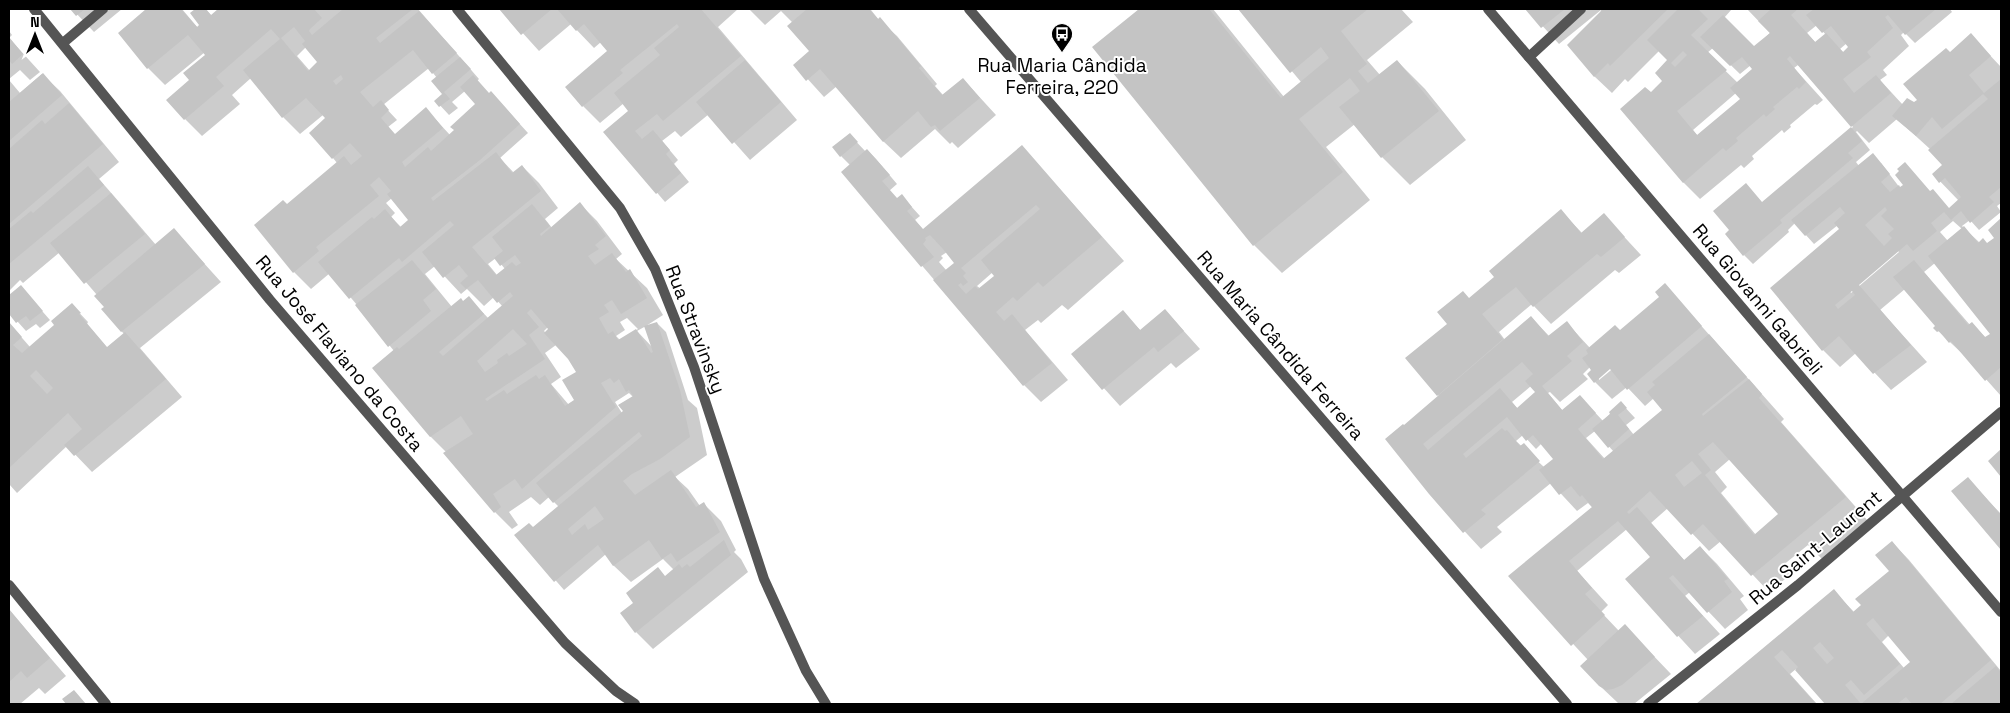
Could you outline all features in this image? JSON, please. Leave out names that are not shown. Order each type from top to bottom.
[{"type":"street","name":"Rua José Flaviano da Costa","points":[[34,9],[270,300],[559,635],[616,691],[635,704]]},
{"type":"street","points":[[63,43],[103,9]]},
{"type":"street","name":"Rua Stravinsky","points":[[457,9],[620,208],[655,270],[694,367],[764,579],[806,671],[826,704]]},
{"type":"street","name":"Rua Maria Cândida Ferreira","points":[[969,9],[1567,704]]},
{"type":"street","name":"Rua Giovanni Gabrieli","points":[[1488,9],[2001,612]]},
{"type":"street","points":[[1529,57],[1581,9]]},
{"type":"street","name":"Rua Saint-Laurent","points":[[1648,704],[1790,591],[2001,412]]},
{"type":"street","points":[[9,585],[106,704]]},
{"type":"building","points":[[70,9],[85,9],[76,16]]},
{"type":"building","points":[[146,9],[181,9],[197,27],[199,25],[190,13],[195,9],[206,9],[211,15],[218,9],[314,9],[322,18],[310,29],[309,31],[312,35],[343,9],[413,9],[376,38],[380,43],[419,11],[457,53],[432,74],[413,50],[360,92],[373,107],[381,100],[389,110],[381,118],[395,134],[426,107],[443,128],[402,162],[405,167],[428,147],[431,151],[454,130],[450,127],[475,104],[460,87],[473,75],[489,93],[491,91],[520,124],[480,160],[431,198],[433,201],[496,152],[512,173],[522,165],[541,191],[472,247],[496,275],[512,262],[516,266],[521,263],[515,255],[500,266],[494,258],[503,251],[492,237],[532,204],[550,226],[540,234],[541,236],[580,202],[606,236],[595,245],[599,249],[588,256],[595,265],[612,253],[626,272],[630,269],[647,298],[621,314],[612,300],[604,305],[609,312],[599,318],[608,334],[613,331],[618,340],[636,329],[651,353],[653,352],[644,326],[657,322],[680,390],[690,437],[660,459],[623,481],[635,495],[671,470],[696,507],[704,502],[720,532],[677,562],[671,553],[662,559],[649,540],[613,566],[598,545],[554,582],[514,535],[529,523],[533,527],[642,436],[639,432],[553,503],[536,483],[623,411],[618,405],[633,396],[629,390],[626,392],[619,379],[614,383],[610,378],[601,383],[616,407],[522,489],[515,479],[493,494],[501,507],[494,513],[443,453],[473,434],[461,416],[430,437],[372,368],[397,347],[399,349],[461,298],[463,301],[469,296],[484,314],[439,352],[443,356],[513,296],[510,292],[497,303],[478,280],[466,289],[460,283],[468,276],[459,265],[443,278],[422,252],[454,225],[450,221],[402,262],[399,258],[349,299],[318,262],[372,217],[374,219],[385,209],[400,227],[408,220],[387,194],[391,191],[379,177],[370,185],[379,196],[316,247],[319,251],[293,273],[254,225],[283,200],[287,204],[344,156],[351,165],[362,156],[350,143],[332,159],[309,133],[325,118],[306,98],[282,118],[243,70],[280,39],[271,29],[216,77],[224,86],[184,120],[166,100],[189,80],[183,73],[205,55],[188,35],[147,69],[118,33]],"holes":[[[294,27],[305,41],[302,44],[317,62],[308,71],[281,38]],[[341,75],[343,79],[336,85],[333,81]],[[531,309],[548,329],[544,333],[568,359],[576,372],[562,380],[574,400],[565,406],[545,375],[539,379],[536,375],[507,394],[504,390],[487,401],[485,399],[545,359],[529,335],[539,327],[527,313]],[[513,329],[527,344],[509,356],[507,353],[497,360],[498,363],[485,372],[477,361]],[[595,506],[604,519],[588,530],[585,524],[572,535],[568,529]]]},
{"type":"building","points":[[499,9],[552,9],[521,35]]},
{"type":"building","points":[[557,9],[701,9],[741,56],[663,121],[657,114],[635,131],[642,139],[653,130],[670,150],[666,154],[681,173],[656,194],[603,132],[628,111],[614,93],[660,55],[654,48],[679,27],[677,24],[620,70],[623,73],[582,107],[565,87],[607,51],[584,24],[576,31]]},
{"type":"building","points":[[807,9],[869,9],[878,19],[880,17],[921,66],[919,68],[942,95],[963,78],[980,98],[940,131],[935,125],[931,127],[918,111],[883,142],[820,69],[806,81],[793,65],[809,51],[787,26]]},
{"type":"building","points":[[1139,9],[1209,9],[1281,98],[1329,58],[1321,47],[1290,73],[1238,9],[1368,9],[1341,31],[1367,64],[1358,71],[1368,83],[1397,60],[1439,111],[1381,158],[1339,107],[1360,91],[1350,78],[1299,119],[1343,172],[1253,246],[1092,47]]},
{"type":"building","points":[[1525,9],[1565,9],[1541,28]]},
{"type":"building","points":[[1603,9],[1668,9],[1610,66],[1608,63],[1594,77],[1567,45]]},
{"type":"building","points":[[1678,9],[1698,9],[1708,19],[1691,35],[1727,70],[1677,111],[1697,135],[1740,99],[1730,88],[1752,69],[1742,57],[1730,66],[1700,37],[1723,15],[1754,46],[1770,33],[1758,21],[1771,9],[1798,9],[1791,15],[1815,42],[1826,33],[1843,52],[1848,47],[1831,26],[1822,33],[1806,15],[1814,9],[1936,9],[1905,35],[1888,15],[1885,17],[1893,28],[1867,52],[1871,57],[1843,79],[1854,93],[1876,75],[1891,93],[1851,127],[1790,56],[1787,59],[1806,82],[1773,107],[1775,109],[1766,117],[1764,114],[1736,138],[1738,141],[1726,151],[1723,148],[1683,183],[1620,109],[1645,87],[1651,92],[1662,81],[1655,73],[1667,60],[1647,40]],"holes":[[[1683,51],[1687,55],[1675,67],[1671,63]]]},
{"type":"building","points":[[1971,33],[1991,56],[1969,75],[1984,93],[2001,79],[2001,187],[1989,197],[1994,202],[1970,223],[1961,211],[1951,220],[1944,212],[1931,223],[1937,231],[1913,251],[1907,244],[1859,285],[1911,345],[1873,374],[1839,336],[1822,351],[1770,288],[1839,229],[1834,223],[1845,213],[1840,207],[1805,236],[1791,220],[1873,153],[1890,174],[1881,182],[1890,192],[1899,185],[1900,187],[1903,185],[1895,175],[1899,171],[1897,169],[1905,162],[1930,191],[1933,189],[1949,208],[1961,197],[1945,178],[1939,183],[1932,174],[1942,165],[1928,150],[1988,99],[1983,94],[1942,129],[1932,117],[1916,136],[1892,116],[1907,98],[1914,102],[1917,100],[1903,84],[1946,48],[1950,52]],"holes":[[[1885,207],[1887,210],[1881,216],[1894,229],[1888,234],[1892,238],[1884,246],[1865,225]],[[1852,291],[1855,295],[1838,309],[1835,305]]]},
{"type":"building","points":[[9,37],[23,54],[12,64],[9,60]]},
{"type":"building","points":[[460,57],[471,69],[444,92],[450,99],[439,107],[434,101],[442,94],[431,81]]},
{"type":"building","points":[[745,60],[781,102],[732,144],[696,102]]},
{"type":"building","points":[[43,73],[62,95],[9,141],[9,102]]},
{"type":"building","points":[[69,103],[103,144],[9,224],[9,149],[42,120],[45,124]]},
{"type":"building","points":[[1851,127],[1862,141],[1848,153],[1853,158],[1780,220],[1782,223],[1743,256],[1725,234],[1729,230],[1713,211],[1746,183],[1762,202]]},
{"type":"building","points":[[850,133],[858,142],[840,157],[832,147]]},
{"type":"building","points":[[1022,145],[1102,237],[1043,287],[1038,282],[1017,301],[1013,297],[996,312],[1004,321],[1012,314],[1052,363],[1023,386],[933,280],[954,263],[943,249],[930,235],[925,238],[926,240],[923,244],[934,257],[921,267],[841,172],[867,149],[890,175],[882,181],[897,198],[902,194],[912,207],[907,211],[923,229]],"holes":[[[1036,205],[1040,209],[981,260],[994,276],[978,289],[975,286],[966,294],[958,285],[961,283],[963,286],[968,282],[963,276],[966,273],[961,268]]]},
{"type":"building","points":[[88,166],[104,185],[9,264],[9,229],[31,211],[33,213]]},
{"type":"building","points":[[111,193],[145,234],[84,284],[50,243]]},
{"type":"building","points":[[1561,209],[1581,233],[1604,213],[1625,237],[1601,257],[1597,254],[1533,307],[1516,287],[1482,314],[1503,339],[1437,396],[1405,358],[1447,324],[1437,312],[1463,291],[1469,298],[1494,277],[1489,271]]},
{"type":"building","points":[[2001,218],[2001,367],[1985,381],[1951,341],[1949,343],[1939,331],[1937,332],[1933,328],[1935,326],[1893,277],[1914,260],[1968,325],[1972,322],[1985,337],[1990,334],[1928,256],[1964,226],[1978,243],[1983,238],[1987,243],[1994,238],[1988,230]]},
{"type":"building","points":[[174,228],[205,264],[121,332],[101,309],[104,307],[94,296]]},
{"type":"building","points":[[412,260],[436,289],[423,300],[431,311],[388,347],[355,305]]},
{"type":"building","points":[[1665,283],[1702,326],[1627,390],[1610,369],[1594,383],[1587,374],[1591,370],[1582,358],[1588,354],[1586,350],[1615,325],[1620,330],[1659,297],[1655,292]]},
{"type":"building","points":[[21,285],[43,311],[30,321],[26,316],[16,323],[9,314],[9,295]]},
{"type":"building","points":[[72,303],[107,347],[125,332],[166,379],[74,456],[64,445],[82,429],[68,413],[9,468],[9,322],[22,337],[13,345],[22,353],[54,325],[51,321]],"holes":[[[36,370],[53,388],[47,394],[30,376]]]},
{"type":"building","points":[[1165,309],[1184,331],[1158,352],[1154,347],[1102,390],[1071,354],[1123,310],[1140,330]]},
{"type":"building","points":[[1531,316],[1548,336],[1567,321],[1583,342],[1567,356],[1572,361],[1542,386],[1562,410],[1580,395],[1596,413],[1578,429],[1603,459],[1662,410],[1647,392],[1655,385],[1652,382],[1709,334],[1747,377],[1702,414],[1703,416],[1749,379],[1762,394],[1759,398],[1846,497],[1751,576],[1703,524],[1691,535],[1650,491],[1627,512],[1629,514],[1637,507],[1684,560],[1700,546],[1728,579],[1724,581],[1732,592],[1707,613],[1673,575],[1669,578],[1703,616],[1677,637],[1625,579],[1650,557],[1618,521],[1569,561],[1592,588],[1585,594],[1605,615],[1571,646],[1508,576],[1592,507],[1571,486],[1559,495],[1539,470],[1553,459],[1533,435],[1526,441],[1507,417],[1463,454],[1466,458],[1502,428],[1505,431],[1507,430],[1520,446],[1524,443],[1540,461],[1481,510],[1486,514],[1463,533],[1385,439],[1404,425]],"holes":[[[1522,362],[1533,374],[1525,381],[1535,392],[1517,408],[1500,388],[1428,450],[1423,444]],[[1713,442],[1778,514],[1754,535],[1705,475],[1711,470],[1698,454]],[[1692,461],[1702,473],[1684,487],[1675,475]]]},
{"type":"building","points":[[1621,401],[1627,408],[1618,415],[1629,429],[1608,448],[1592,429],[1610,414],[1609,412]]},
{"type":"building","points":[[2001,449],[2001,477],[1988,461]]},
{"type":"building","points":[[1968,477],[2001,515],[2001,550],[1951,491]]},
{"type":"building","points":[[724,540],[731,555],[635,633],[620,613],[633,603],[626,593],[658,567],[665,576],[679,564],[682,568],[687,564],[690,567]]},
{"type":"building","points":[[1892,541],[1991,660],[1940,704],[1912,704],[1906,697],[1897,704],[1861,704],[1825,704],[1795,670],[1798,667],[1782,650],[1774,657],[1816,704],[1696,704],[1834,589],[1853,612],[1861,605],[1855,599],[1889,571],[1875,555]],"holes":[[[1873,618],[1910,662],[1861,704],[1845,685],[1851,680],[1864,695],[1900,664],[1866,624]],[[1820,642],[1834,658],[1827,664],[1813,648]]]},
{"type":"building","points":[[9,609],[50,658],[27,678],[21,671],[9,682]]},
{"type":"building","points":[[1625,624],[1655,657],[1622,685],[1606,690],[1599,686],[1580,666]]},
{"type":"building","points":[[1996,666],[2001,673],[2001,704],[1951,704]]},
{"type":"building","points":[[74,690],[86,704],[66,704],[62,699]]},
{"type":"place","name":"Rua Maria Cândida Ferreira, 220","points":[[1062,53]]}]
